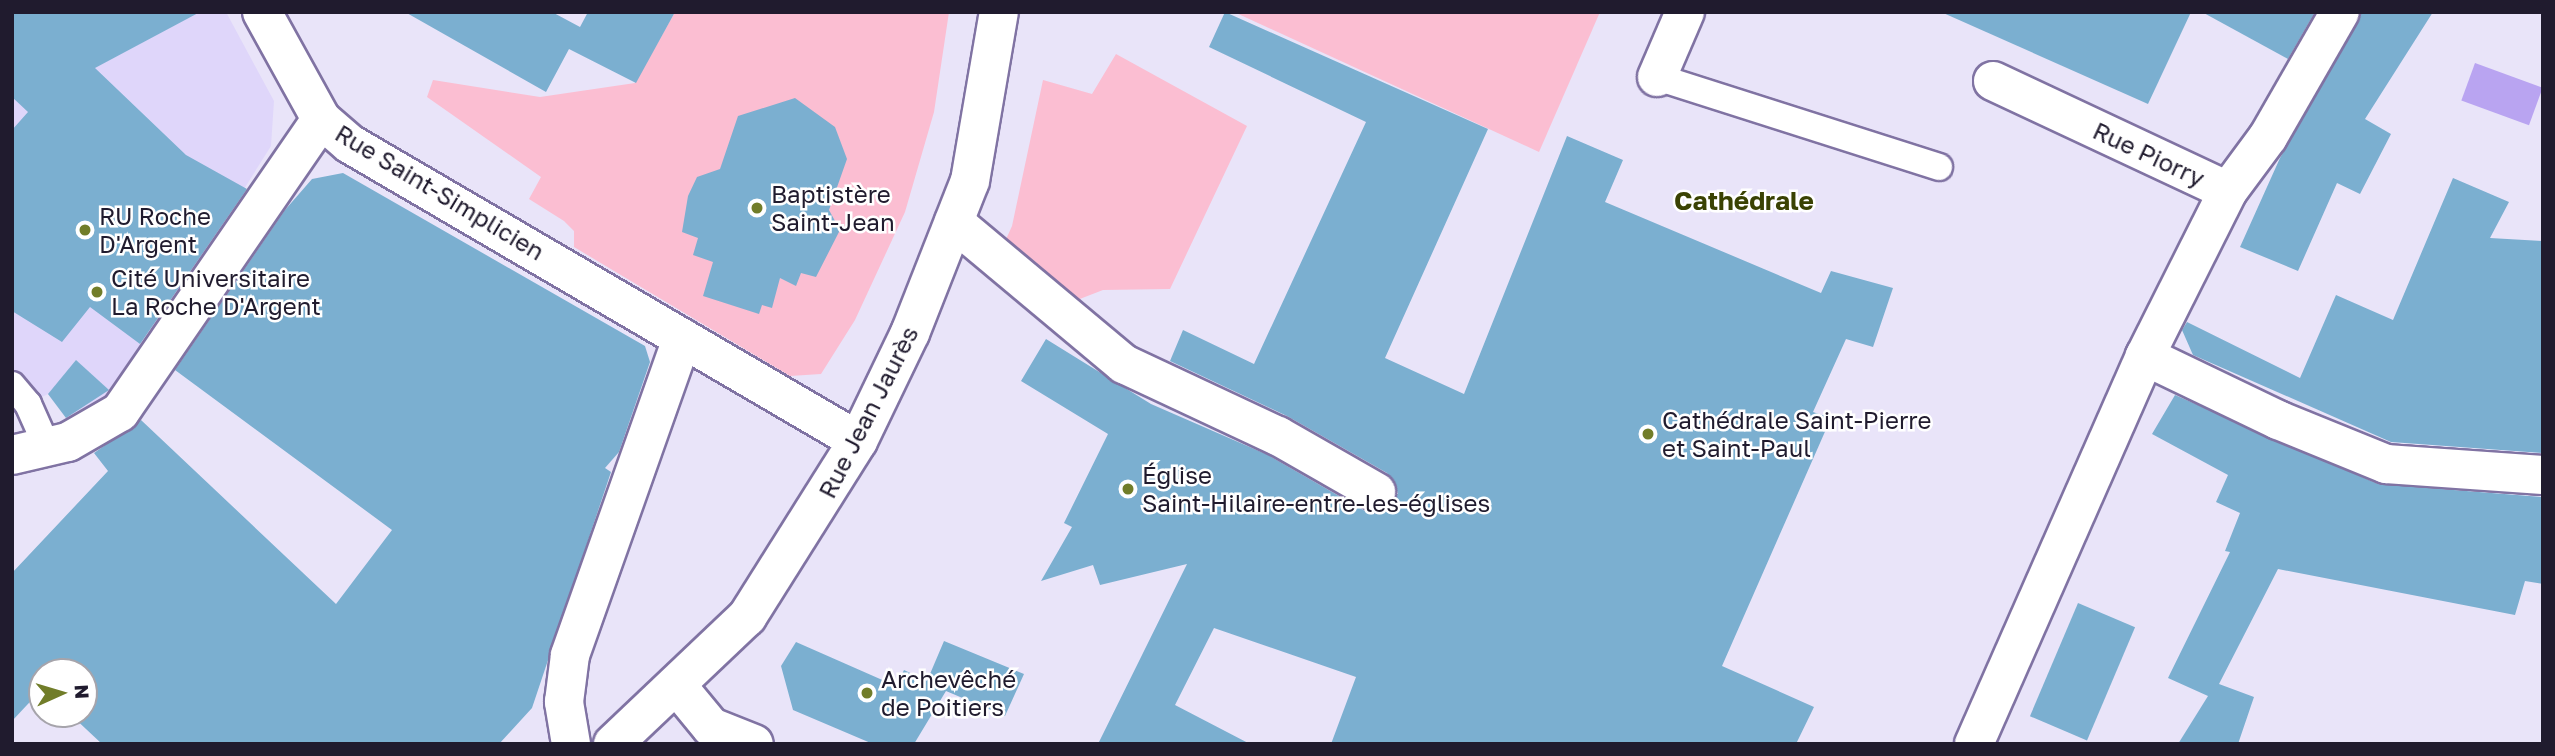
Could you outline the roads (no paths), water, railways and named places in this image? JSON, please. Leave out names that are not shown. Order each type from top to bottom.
[{"type":"street","points":[[262,12],[321,119]]},
{"type":"street","name":"Rue Jean Jaurès","points":[[613,744],[678,687],[747,617],[859,440],[910,333],[970,181],[999,12]]},
{"type":"street","points":[[1657,77],[1685,12]]},
{"type":"street","name":"Rue Piorry","points":[[1993,81],[2228,191],[2268,137],[2340,12]]},
{"type":"street","name":"Rue Saint-Simplicien","points":[[30,452],[120,412],[321,119],[350,144],[859,440]]},
{"type":"street","points":[[1974,744],[2146,356],[2228,191]]},
{"type":"street","points":[[954,222],[1124,364],[1169,390],[1266,430],[1376,492]]},
{"type":"street","points":[[571,744],[564,702],[570,655],[682,338]]},
{"type":"street","points":[[2146,356],[2386,464],[2543,475]]},
{"type":"street","points":[[678,687],[711,727],[754,744]]},
{"type":"lane","points":[[1657,77],[1939,167]]},
{"type":"lane","points":[[12,385],[28,404],[30,452]]},
{"type":"place","name":"Baptistère Saint-Jean","points":[[757,208]]},
{"type":"place","name":"RU Roche D'Argent","points":[[85,230]]},
{"type":"place","name":"Cité Universitaire La Roche D'Argent","points":[[97,292]]},
{"type":"place","name":"Cathédrale Saint-Pierre et Saint-Paul","points":[[1648,434]]},
{"type":"place","name":"Église Saint-Hilaire-entre-les-églises","points":[[1128,489]]},
{"type":"place","name":"Archevêché de Poitiers","points":[[867,693]]},
{"type":"district","name":"Cathédrale","points":[[1744,201]]}]
